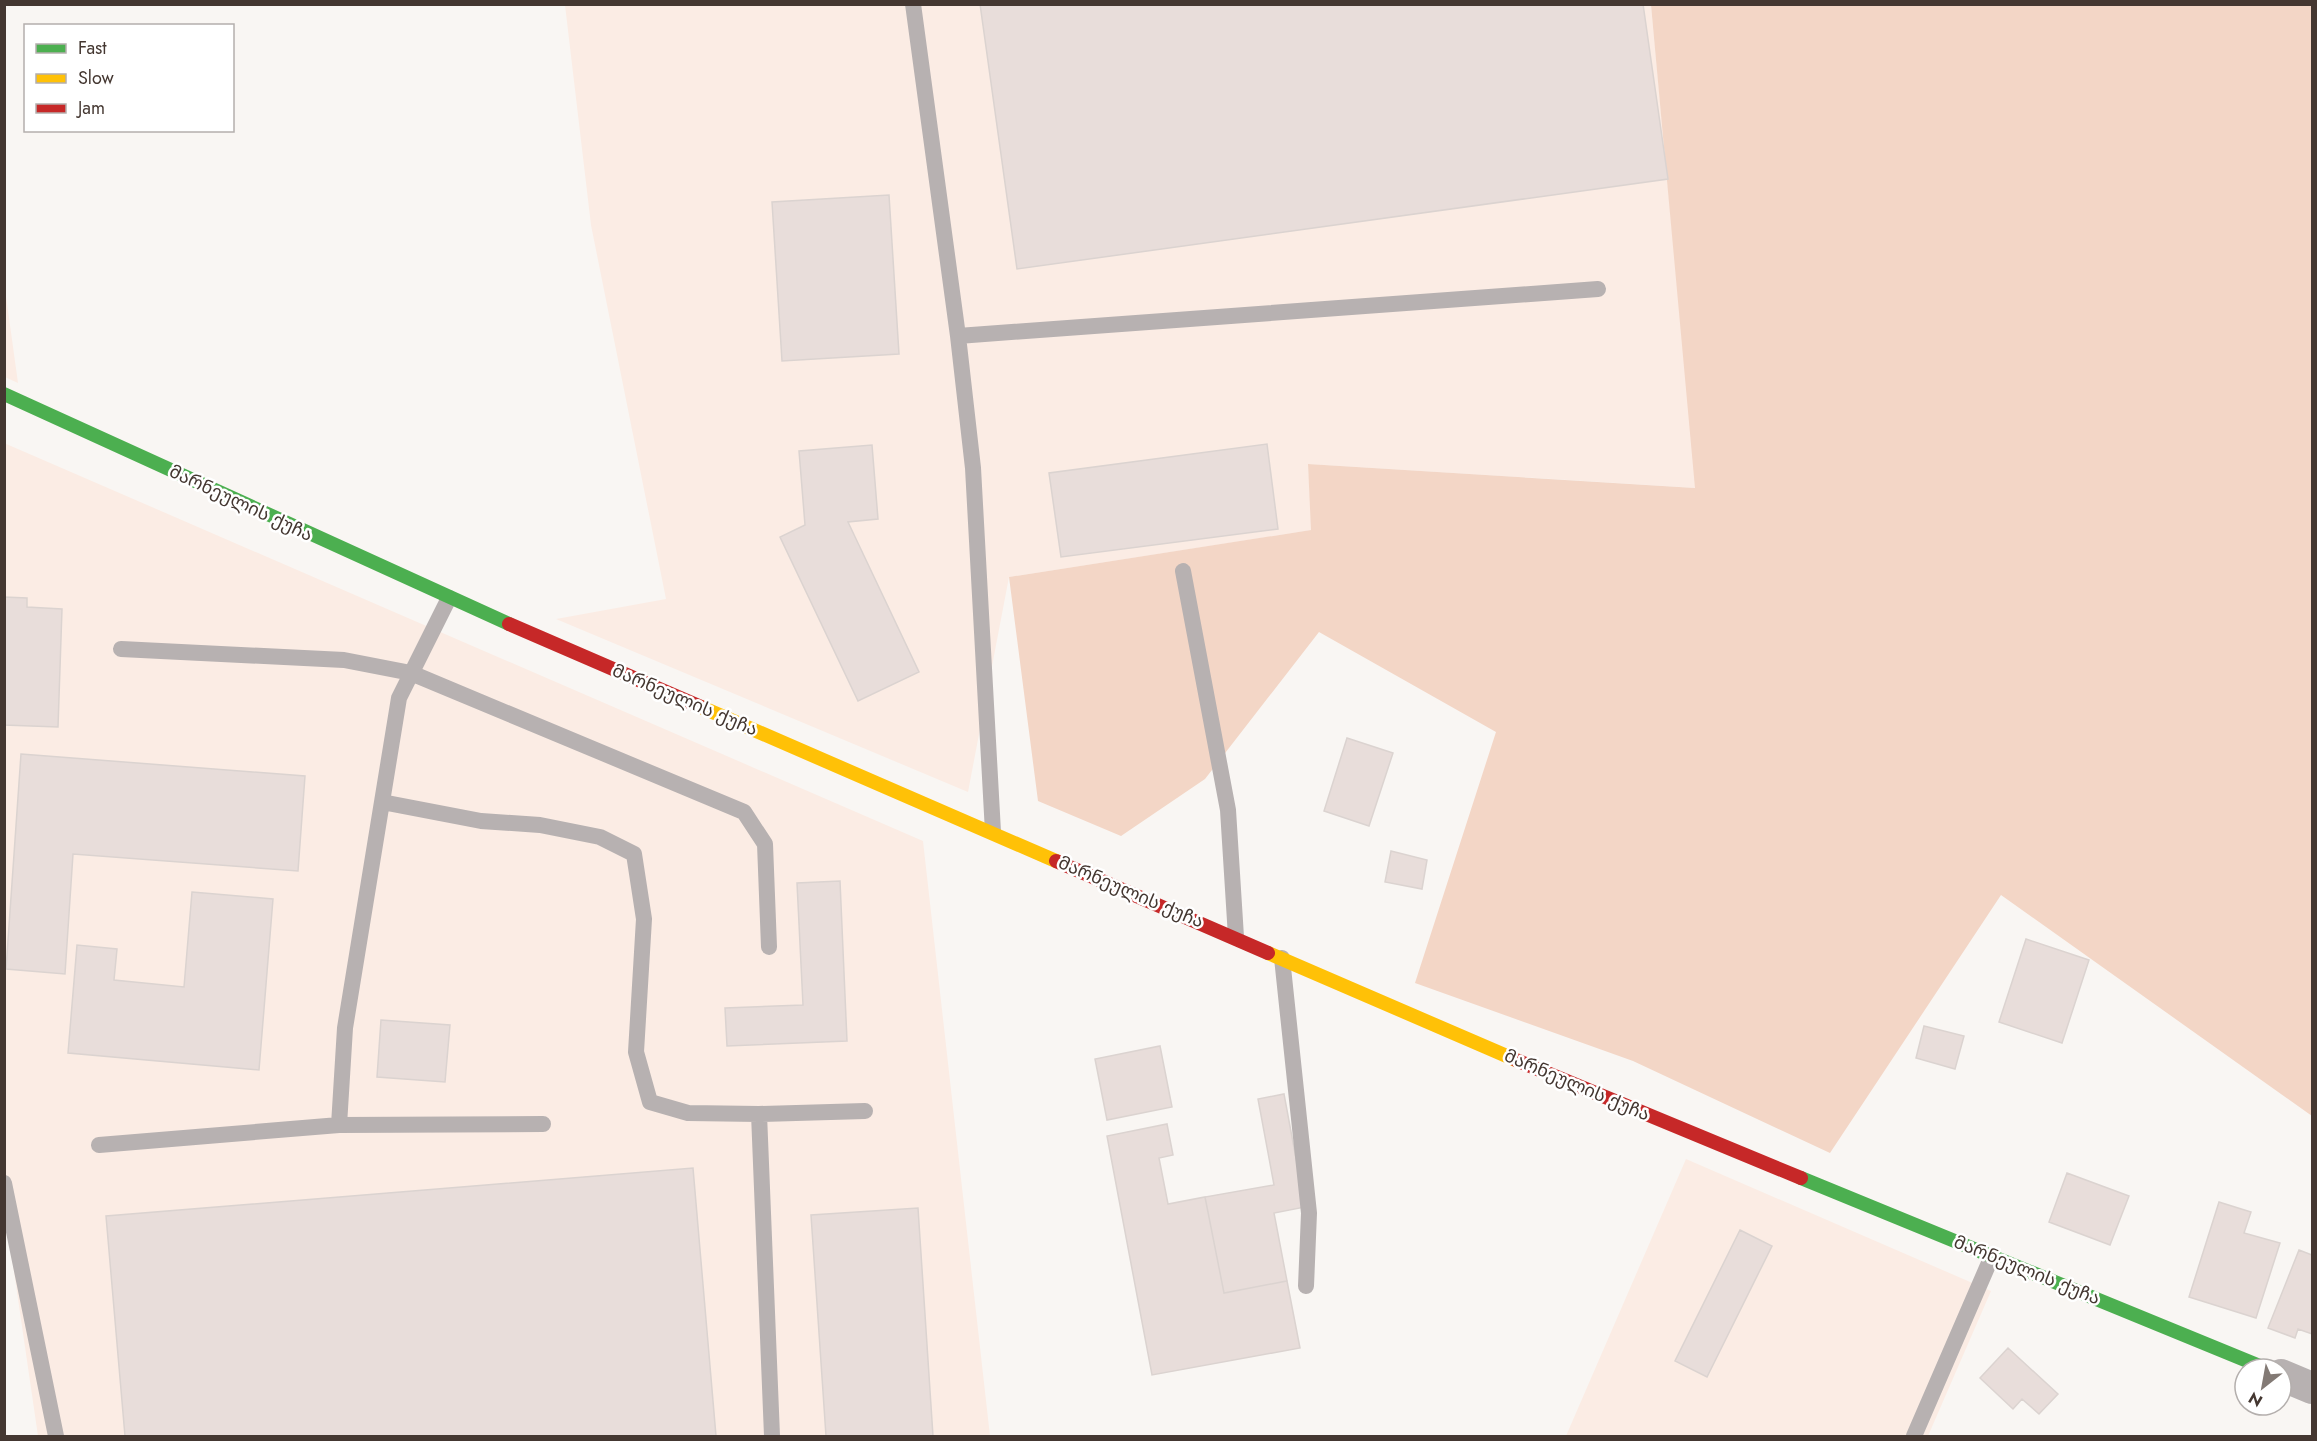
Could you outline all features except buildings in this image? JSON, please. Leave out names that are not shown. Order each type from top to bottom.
[{"type":"street","name":"მარნეულის ქუჩა","points":[[4,394],[449,598],[1551,1075],[2238,1357]]},
{"type":"street","points":[[2293,1380],[2313,1388]]},
{"type":"lane","points":[[912,4],[974,468],[993,832]]},
{"type":"lane","points":[[958,336],[1598,290]]},
{"type":"lane","points":[[1183,571],[1228,810],[1236,937]]},
{"type":"lane","points":[[339,1125],[345,1028],[399,698],[449,598]]},
{"type":"lane","points":[[121,650],[344,660],[411,673],[744,812],[765,844],[769,947]]},
{"type":"lane","points":[[382,802],[480,821],[540,825],[600,837],[634,854],[644,919],[636,1052],[650,1102],[688,1113],[759,1114],[865,1111]]},
{"type":"lane","points":[[1281,958],[1310,1214],[1306,1286]]},
{"type":"lane","points":[[759,1114],[772,1437]]},
{"type":"lane","points":[[99,1145],[339,1125],[543,1124]]},
{"type":"lane","points":[[4,1183],[56,1437]]},
{"type":"lane","points":[[1914,1437],[1992,1256]]},
{"type":"shaded area","points":[[565,5],[1651,5],[1696,488],[1308,464],[1312,530],[1009,577],[968,792],[556,619],[666,599],[591,225]]},
{"type":"shaded area","points":[[1651,5],[2312,5],[2312,1116],[2001,895],[1830,1153],[1633,1061],[1415,983],[1496,732],[1319,632],[1205,779],[1121,836],[1038,801],[1009,577],[1311,530],[1308,464],[1695,488]]},
{"type":"shaded area","points":[[5,289],[18,383],[5,377]]},
{"type":"shaded area","points":[[4,443],[923,841],[990,1436],[38,1436],[4,1203]]},
{"type":"shaded area","points":[[1686,1159],[1991,1291],[1928,1436],[1566,1436]]},
{"type":"traffic: fast","points":[[4,394],[509,624]]},
{"type":"traffic: fast","points":[[1801,1178],[2238,1357]]},
{"type":"traffic: slow","points":[[701,707],[1056,861]]},
{"type":"traffic: slow","points":[[1268,953],[1516,1060]]},
{"type":"traffic: jam","points":[[509,624],[701,707]]},
{"type":"traffic: jam","points":[[1056,861],[1268,953]]},
{"type":"traffic: jam","points":[[1516,1060],[1801,1178]]}]
